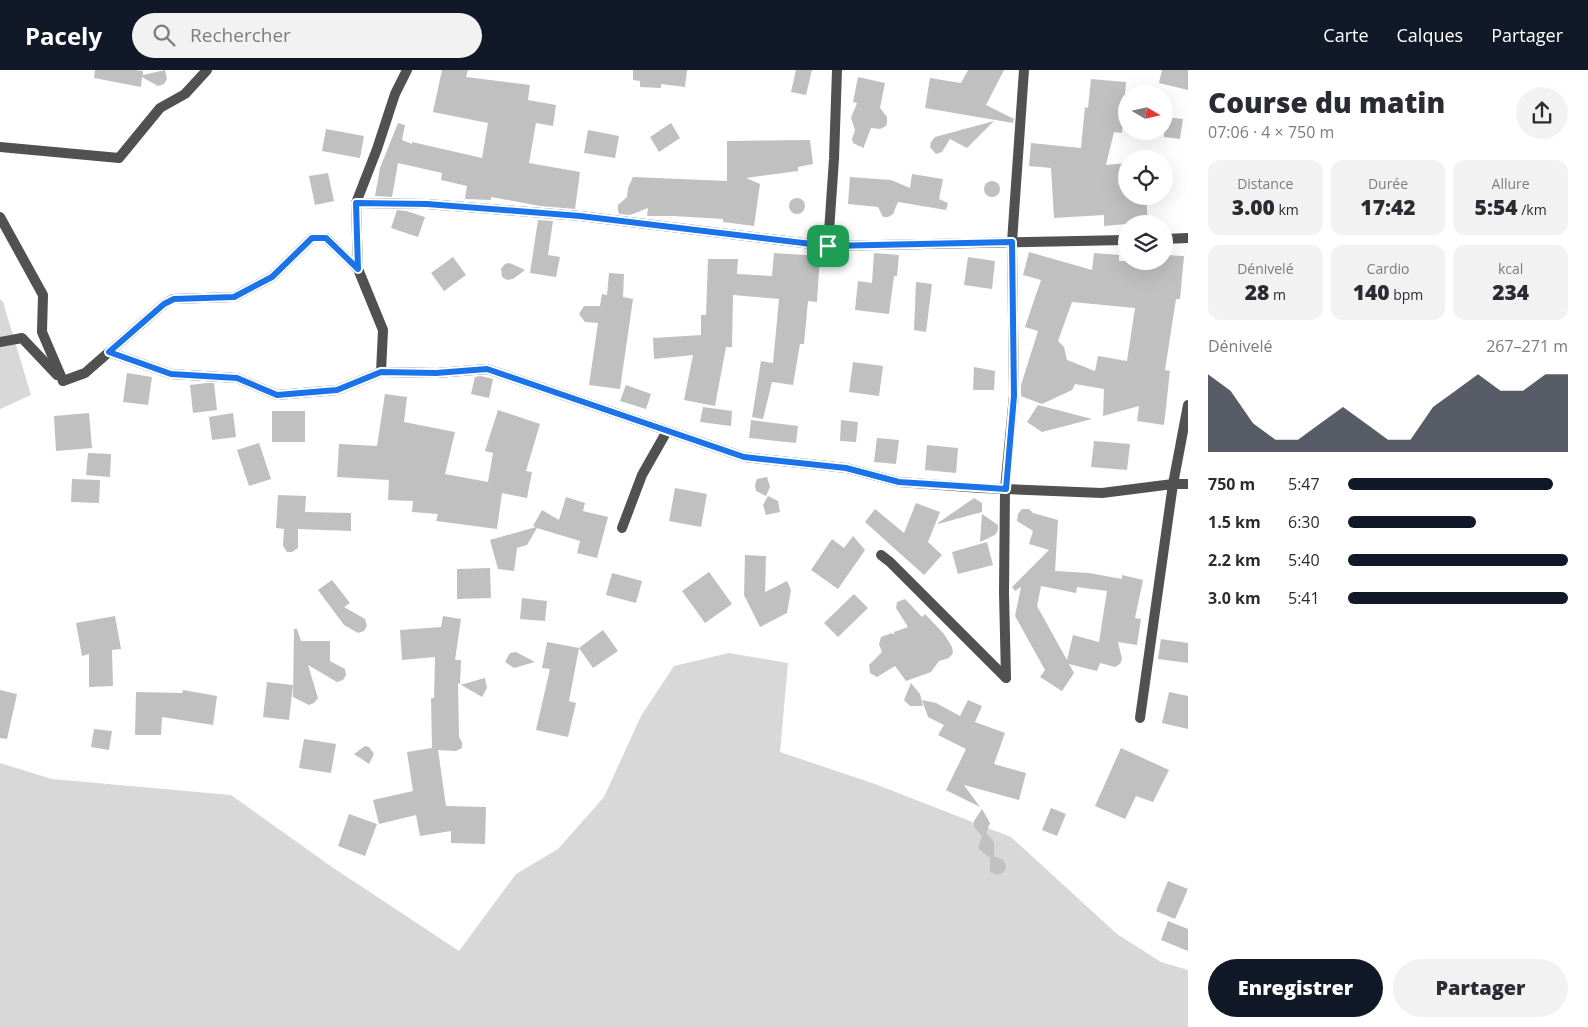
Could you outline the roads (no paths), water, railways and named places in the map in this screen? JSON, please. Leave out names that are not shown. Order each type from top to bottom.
[{"type":"street","points":[[0,147],[119,158],[160,108],[184,94],[207,70]]},
{"type":"street","points":[[381,372],[383,330],[358,269],[356,203],[377,149],[395,94],[407,70]]},
{"type":"street","points":[[828,246],[834,159],[837,70]]},
{"type":"street","points":[[881,555],[1006,678],[1004,593],[1006,489],[1014,396],[1012,242],[1024,70]]},
{"type":"street","points":[[356,203],[427,204],[580,216],[828,246],[1118,240]]},
{"type":"street","points":[[0,217],[43,295],[42,332],[63,381]]},
{"type":"street","points":[[63,381],[85,373],[169,301],[174,299],[234,297],[272,277],[312,238],[326,238],[358,269]]},
{"type":"street","points":[[1173,239],[1188,238]]},
{"type":"street","points":[[0,342],[22,338],[63,381]]},
{"type":"street","points":[[109,352],[171,374],[237,378],[277,395],[337,390],[381,372],[436,373],[487,369],[744,457],[846,468],[899,482],[1102,493],[1173,484],[1188,484]]},
{"type":"street","points":[[1140,718],[1173,484],[1188,405]]},
{"type":"street","points":[[622,528],[642,474],[668,431]]}]
